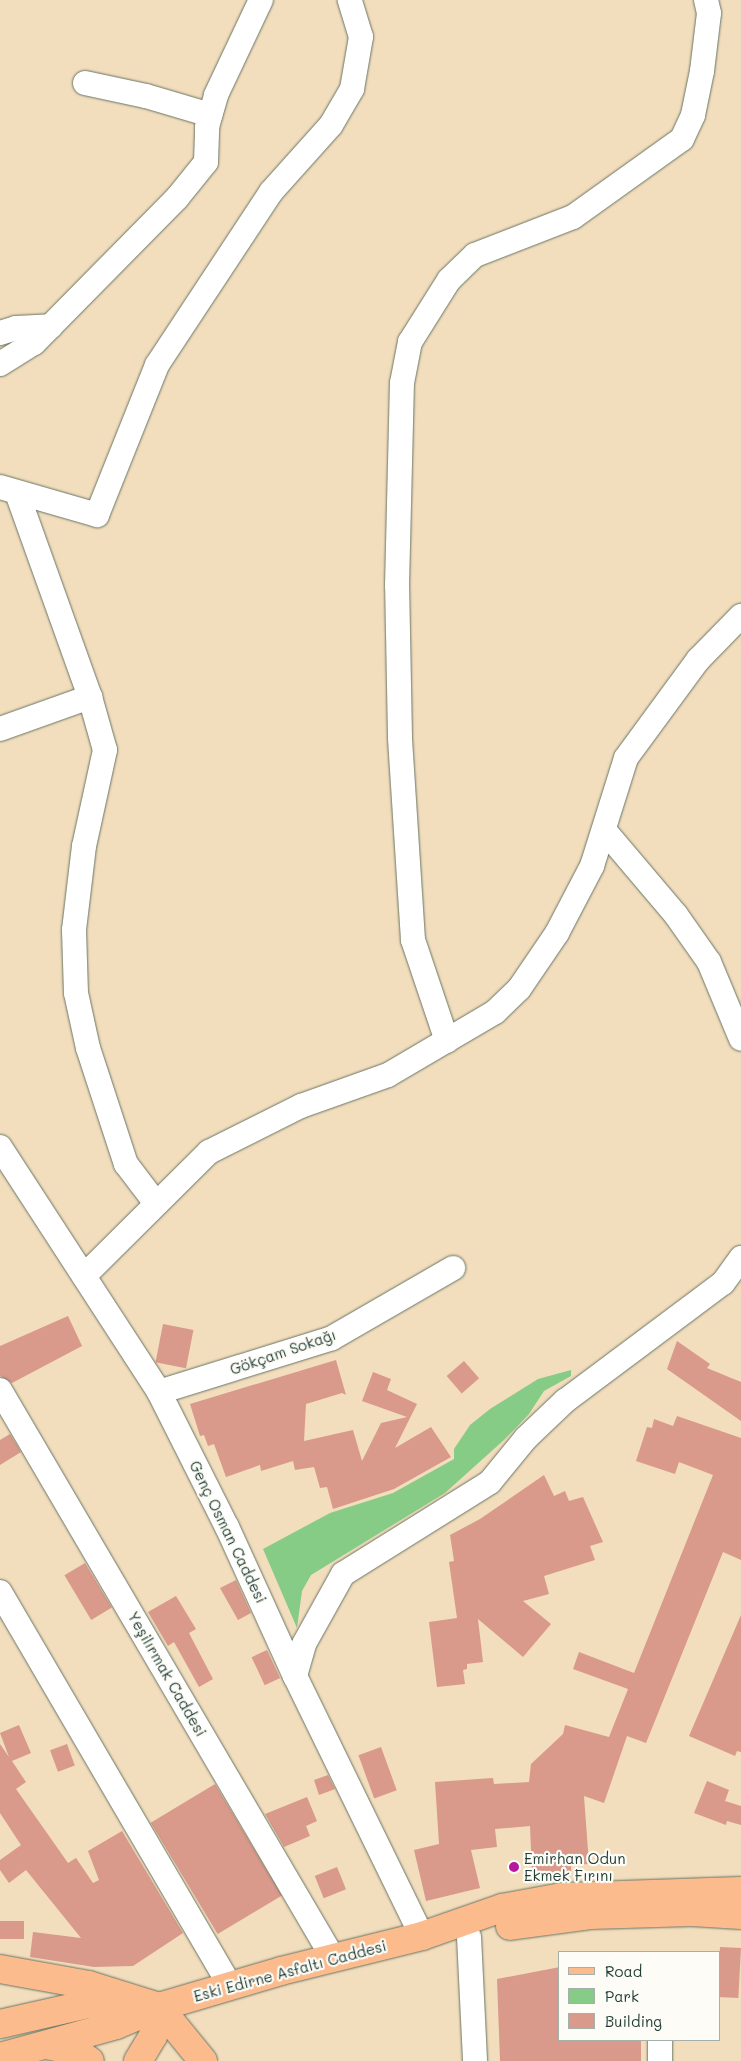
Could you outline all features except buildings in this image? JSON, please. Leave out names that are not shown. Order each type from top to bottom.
[{"type":"main road","name":"Eski Edirne Asfaltı Caddesi","points":[[159,2007],[333,1958],[422,1936],[502,1908],[562,1896],[741,1891]]},
{"type":"main road","name":"Eski Edirne Asfaltı Caddesi","points":[[422,1936],[450,1942],[530,1921],[582,1916],[692,1912],[741,1914]]},
{"type":"main road","points":[[0,1969],[89,1985],[159,2007],[203,2061]]},
{"type":"main road","points":[[0,2024],[88,2004],[159,2007]]},
{"type":"main road","points":[[0,2057],[116,2026],[159,2007]]},
{"type":"main road","points":[[138,2061],[153,2036],[159,2007]]},
{"type":"main road","points":[[46,2045],[76,2051],[90,2061]]},
{"type":"street","points":[[0,364],[34,343],[178,198],[206,162],[210,116],[216,95],[261,0]]},
{"type":"street","points":[[9,490],[97,515],[157,365],[271,192],[331,125],[352,88],[361,37],[350,0]]},
{"type":"street","points":[[447,1041],[413,940],[400,737],[397,586],[401,412],[402,383],[410,342],[449,280],[475,255],[573,218],[682,139],[693,115],[702,71],[708,13],[706,0]]},
{"type":"street","points":[[85,83],[146,96],[210,116]]},
{"type":"street","points":[[0,333],[16,328],[51,326]]},
{"type":"street","points":[[9,490],[90,697],[105,750],[84,846],[74,930],[76,993],[88,1048],[126,1164],[155,1202]]},
{"type":"street","points":[[84,1276],[155,1202],[209,1152],[301,1106],[388,1075],[495,1012],[519,989],[557,933],[592,866],[626,758],[698,660],[741,616]]},
{"type":"street","points":[[0,729],[90,697]]},
{"type":"street","points":[[604,830],[676,915],[708,962],[741,1039]]},
{"type":"street","name":"Genç Osman Caddesi","points":[[0,1147],[159,1392],[227,1527],[294,1676],[422,1936]]},
{"type":"street","points":[[294,1676],[304,1644],[343,1574],[490,1482],[526,1438],[565,1402],[723,1283],[741,1258]]},
{"type":"street","name":"Gökçam Sokağı","points":[[159,1392],[332,1338],[453,1268]]},
{"type":"street","name":"Yeşilırmak Caddesi","points":[[0,1390],[333,1958]]},
{"type":"street","points":[[0,1592],[230,1986]]},
{"type":"street","points":[[469,1937],[474,2061]]},
{"type":"street","points":[[660,2041],[660,2061]]},
{"type":"green space","points":[[571,1370],[571,1376],[544,1391],[529,1414],[505,1439],[445,1493],[311,1575],[302,1591],[297,1628],[263,1549],[330,1513],[393,1493],[454,1459],[454,1449],[470,1425],[490,1409],[538,1379]]},
{"type":"place","name":"Emirhan Odun Ekmek Fırını","points":[[514,1867]]}]
